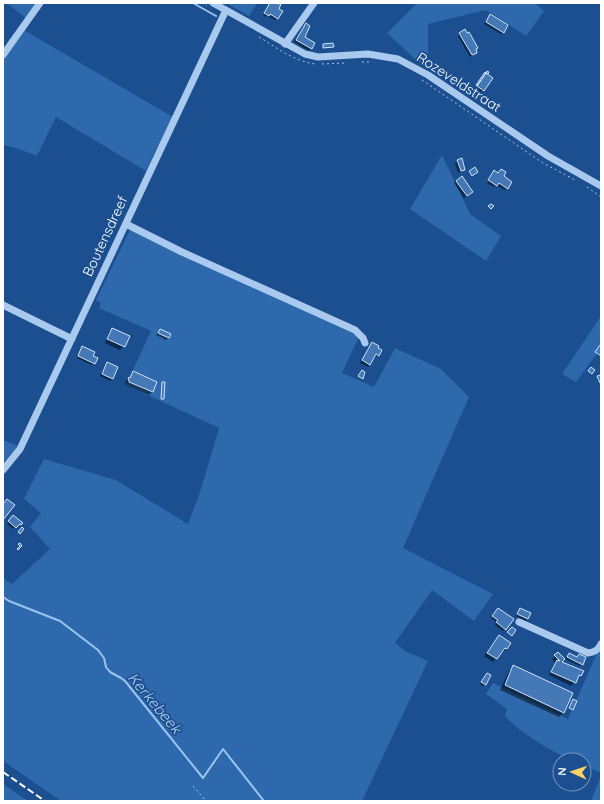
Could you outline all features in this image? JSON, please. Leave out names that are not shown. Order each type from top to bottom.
[{"type":"street","points":[[3,55],[40,3]]},
{"type":"street","name":"Rozeveldstraat","points":[[213,3],[284,47],[305,54],[318,57],[368,54],[398,59],[428,75],[548,156],[601,186]]},
{"type":"street","points":[[284,47],[314,3]]},
{"type":"street","name":"Boutensdreef","points":[[3,470],[20,449],[226,10]]},
{"type":"street","points":[[126,224],[182,252],[355,330],[363,338],[364,343]]},
{"type":"street","points":[[3,305],[72,339]]},
{"type":"street","points":[[519,622],[588,653],[594,652],[601,644]]},
{"type":"path","points":[[284,47],[294,58],[310,63],[346,63]]},
{"type":"path","points":[[358,62],[370,62]]},
{"type":"path","points":[[420,79],[543,162],[579,182]]},
{"type":"path","points":[[585,185],[601,197]]},
{"type":"path","points":[[193,786],[206,801]]},
{"type":"shaded area","points":[[7,3],[40,3],[28,20]]},
{"type":"shaded area","points":[[226,3],[257,3],[249,16]]},
{"type":"shaded area","points":[[417,3],[535,3],[544,11],[526,36],[486,10],[428,24],[428,67],[415,59],[387,33]]},
{"type":"shaded area","points":[[22,29],[173,117],[146,171],[56,117],[37,156],[3,145],[3,55]]},
{"type":"shaded area","points":[[442,155],[470,214],[501,236],[486,261],[410,209]]},
{"type":"shaded area","points":[[130,230],[360,335],[342,373],[374,387],[395,348],[441,369],[469,397],[403,548],[493,594],[474,621],[432,590],[395,643],[407,652],[428,661],[362,801],[61,801],[3,761],[3,578],[12,584],[50,549],[30,527],[41,513],[24,499],[44,459],[116,480],[188,524],[201,489],[219,428],[126,385],[151,331],[99,308],[101,303],[96,300]]},
{"type":"shaded area","points":[[601,316],[601,348],[576,382],[562,374]]},
{"type":"shaded area","points":[[3,440],[18,446],[3,463]]},
{"type":"shaded area","points":[[601,644],[601,773],[592,769],[592,752],[555,752],[537,742],[509,721],[505,715],[507,709],[486,694],[493,683],[568,719]]},
{"type":"shaded area","points":[[601,776],[601,801],[591,801]]},
{"type":"shaded area","points":[[3,784],[28,801],[3,801]]},
{"type":"building","points":[[270,3],[281,4],[279,9],[283,11],[278,19],[270,14],[269,16],[264,13]]},
{"type":"building","points":[[490,14],[508,25],[504,33],[486,22]]},
{"type":"building","points":[[306,23],[310,26],[305,37],[315,43],[312,49],[296,40]]},
{"type":"building","points":[[465,29],[467,33],[469,32],[478,48],[476,49],[477,53],[472,55],[459,33]]},
{"type":"building","points":[[333,43],[334,47],[323,48],[323,44]]},
{"type":"building","points":[[485,72],[486,73],[477,86],[476,85]]},
{"type":"building","points":[[486,73],[493,78],[484,91],[477,86]]},
{"type":"building","points":[[462,158],[465,170],[461,171],[457,160]]},
{"type":"building","points":[[475,167],[478,172],[472,176],[469,171]]},
{"type":"building","points":[[501,169],[506,172],[504,176],[512,182],[508,189],[499,183],[497,186],[488,180],[494,170],[498,173]]},
{"type":"building","points":[[462,176],[473,192],[467,196],[456,181]]},
{"type":"building","points":[[491,204],[494,206],[491,209],[488,206]]},
{"type":"building","points":[[112,328],[130,336],[125,347],[107,339]]},
{"type":"building","points":[[160,329],[171,334],[169,338],[158,333]]},
{"type":"building","points":[[372,342],[379,346],[378,348],[382,350],[379,356],[376,354],[370,365],[362,360]]},
{"type":"building","points":[[601,345],[601,356],[595,352]]},
{"type":"building","points":[[82,346],[95,352],[93,356],[98,358],[95,364],[78,356]]},
{"type":"building","points":[[107,362],[118,367],[113,379],[102,374]]},
{"type":"building","points":[[591,367],[595,370],[592,374],[588,371]]},
{"type":"building","points":[[362,370],[365,372],[363,379],[358,376]]},
{"type":"building","points":[[133,371],[157,382],[153,392],[129,382],[128,379]]},
{"type":"building","points":[[601,375],[601,383],[600,383],[597,376]]},
{"type":"building","points":[[162,382],[165,382],[164,399],[161,399]]},
{"type":"building","points":[[7,499],[15,505],[3,520],[3,504]]},
{"type":"building","points":[[13,515],[23,523],[16,528],[8,521]]},
{"type":"building","points":[[22,527],[24,529],[20,534],[18,532]]},
{"type":"building","points":[[20,543],[22,546],[18,550],[17,549],[20,546],[18,544]]},
{"type":"building","points":[[498,608],[514,619],[506,630],[496,622],[498,620],[492,616]]},
{"type":"building","points":[[520,608],[531,613],[528,619],[517,614]]},
{"type":"building","points":[[512,627],[516,630],[512,636],[507,632]]},
{"type":"building","points":[[499,635],[511,643],[507,649],[505,648],[497,659],[487,653]]},
{"type":"building","points":[[558,652],[565,659],[562,662],[584,671],[581,676],[579,675],[576,683],[551,672],[557,660],[560,661],[554,655]]},
{"type":"building","points":[[569,653],[577,657],[579,654],[586,657],[583,665],[567,657]]},
{"type":"building","points":[[513,665],[573,693],[564,713],[505,685]]},
{"type":"building","points":[[487,673],[491,675],[486,685],[481,682]]},
{"type":"building","points":[[573,699],[577,701],[573,710],[569,708]]},
{"type":"waterway","points":[[193,3],[216,16]]},
{"type":"waterway","name":"Kerkebeek","points":[[3,597],[9,601],[60,621],[98,650],[104,658],[106,667],[110,672],[125,681],[203,778],[223,749],[264,801]]},
{"type":"railway","points":[[3,772],[45,801]]}]
